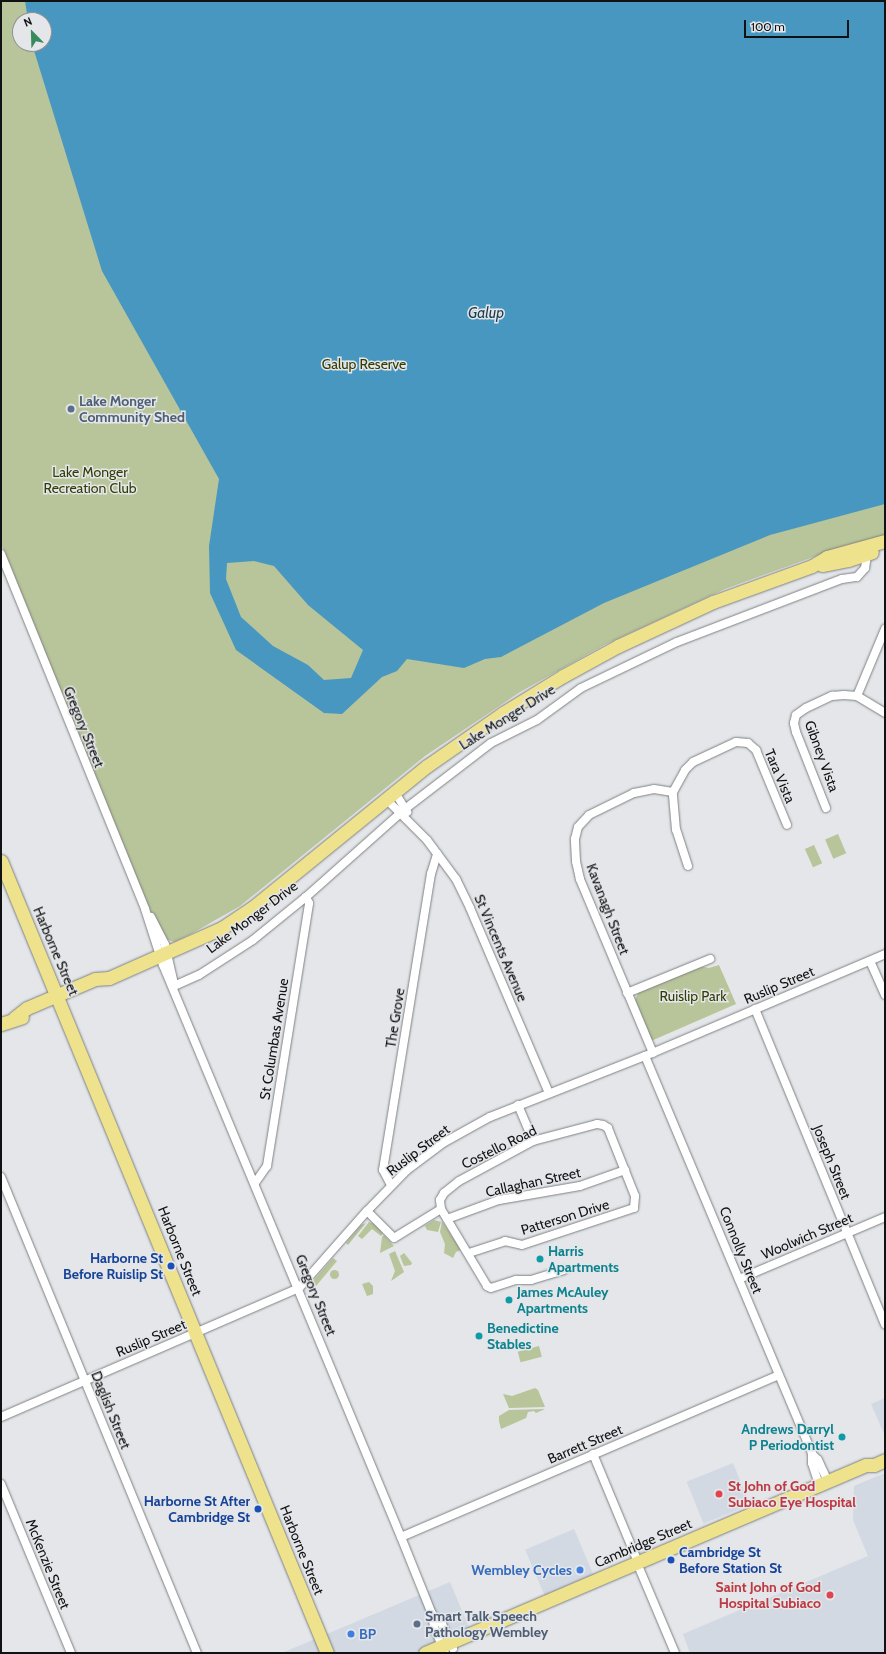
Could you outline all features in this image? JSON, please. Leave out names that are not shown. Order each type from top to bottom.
[{"type":"main road","name":"Lake Monger Drive","points":[[868,549],[885,541]]},
{"type":"main road","name":"Lake Monger Drive","points":[[1,1024],[14,1018],[27,1008],[55,1001],[95,979],[109,978],[222,928],[252,908],[389,794],[503,713],[611,650],[713,602],[812,566],[827,557],[868,549],[885,548]]},
{"type":"main road","name":"Harborne Street","points":[[1,861],[113,1145],[327,1653]]},
{"type":"main road","name":"Harborne Street","points":[[1,878],[55,1001]]},
{"type":"main road","name":"Harborne Street","points":[[192,1334],[319,1653]]},
{"type":"main road","name":"Cambridge Street","points":[[639,1566],[824,1482],[866,1464],[879,1463]]},
{"type":"main road","name":"Cambridge Street","points":[[425,1653],[447,1649],[639,1566],[869,1471],[879,1463]]},
{"type":"street","name":"Lake Monger Drive","points":[[174,986],[199,975],[253,940],[306,897],[402,811],[491,743],[537,720],[581,688],[677,642],[842,578],[857,577],[865,568],[868,549]]},
{"type":"street","name":"Gregory Street","points":[[1,554],[164,954],[174,986],[447,1649]]},
{"type":"street","points":[[885,629],[857,696],[885,713]]},
{"type":"street","name":"Gibney Vista","points":[[826,808],[796,732],[794,719],[806,708],[832,696],[857,696]]},
{"type":"street","name":"Tara Vista","points":[[673,792],[684,770],[693,762],[736,742],[745,742],[756,750],[787,825]]},
{"type":"street","name":"Kavanagh Street","points":[[649,1054],[627,993],[580,879],[576,861],[576,831],[588,815],[634,793],[654,789],[673,792]]},
{"type":"street","points":[[673,792],[676,830],[688,866]]},
{"type":"street","name":"St Vincents Avenue","points":[[389,794],[456,879],[470,908],[549,1093]]},
{"type":"street","name":"The Grove","points":[[391,1185],[383,1170],[431,874],[437,854]]},
{"type":"street","name":"St Columbas Avenue","points":[[255,1183],[267,1166],[308,903],[306,897]]},
{"type":"street","name":"Ruslip Street","points":[[1,1417],[299,1288],[391,1185],[443,1143],[518,1105],[649,1054],[885,954]]},
{"type":"street","points":[[627,993],[710,959]]},
{"type":"street","points":[[870,961],[885,995]]},
{"type":"street","name":"Joseph Street","points":[[754,1009],[885,1324]]},
{"type":"street","name":"Connolly Street","points":[[649,1054],[739,1279],[812,1454],[812,1463],[824,1482]]},
{"type":"street","points":[[518,1105],[533,1141]]},
{"type":"street","name":"Costello Road","points":[[441,1209],[442,1195],[459,1180],[533,1141],[597,1124],[608,1128],[625,1170]]},
{"type":"street","name":"Patterson Drive","points":[[469,1253],[505,1241],[522,1245],[631,1210],[636,1204],[636,1196],[625,1170]]},
{"type":"street","name":"Callaghan Street","points":[[447,1219],[499,1200],[580,1186],[625,1170]]},
{"type":"street","name":"Daglish Street","points":[[1,1177],[197,1653]]},
{"type":"street","points":[[367,1211],[394,1238],[441,1209],[469,1253],[484,1284],[491,1288],[563,1270]]},
{"type":"street","name":"Woolwich Street","points":[[739,1279],[885,1217]]},
{"type":"street","name":"Barrett Street","points":[[401,1537],[779,1375]]},
{"type":"street","points":[[593,1454],[675,1653]]},
{"type":"street","name":"McKenzie Street","points":[[1,1484],[71,1653]]},
{"type":"shaded area","points":[[885,1398],[885,1436],[871,1404]]},
{"type":"shaded area","name":"St John of God Subiaco Eye Hospital","points":[[733,1463],[750,1505],[703,1523],[687,1482]]},
{"type":"shaded area","name":"Saint John of God Hospital Subiaco","points":[[885,1473],[885,1653],[690,1653],[683,1634],[868,1556],[853,1520],[854,1486]]},
{"type":"shaded area","points":[[574,1529],[597,1584],[549,1605],[525,1550]]},
{"type":"shaded area","points":[[450,1582],[473,1637],[435,1653],[282,1653]]},
{"type":"green space","name":"Galup","points":[[1,1],[885,1],[885,537],[816,556],[725,589],[604,645],[520,692],[425,756],[240,906],[191,934],[174,942],[165,939],[148,907],[1,544]]},
{"type":"green space","points":[[838,834],[846,853],[833,859],[825,839]]},
{"type":"green space","points":[[814,845],[822,863],[813,867],[805,849]]},
{"type":"green space","name":"Ruislip Park","points":[[719,965],[736,1004],[651,1041],[635,1000],[638,993],[699,966],[709,968]]},
{"type":"green space","points":[[434,1220],[441,1222],[438,1232],[427,1230],[425,1226],[421,1228]]},
{"type":"green space","points":[[442,1221],[461,1250],[456,1252],[453,1258],[444,1253],[445,1244],[440,1232]]},
{"type":"green space","points":[[369,1222],[375,1224],[383,1233],[381,1236],[372,1229],[362,1239],[358,1236]]},
{"type":"green space","points":[[366,1223],[348,1245],[346,1243],[361,1225]]},
{"type":"green space","points":[[384,1235],[394,1246],[380,1253],[382,1237]]},
{"type":"green space","points":[[395,1251],[404,1272],[391,1281],[395,1271],[389,1254]]},
{"type":"green space","points":[[404,1253],[412,1263],[411,1265],[404,1266],[400,1256]]},
{"type":"green space","points":[[333,1258],[337,1261],[316,1286],[313,1281]]},
{"type":"green space","points":[[334,1269],[339,1274],[334,1279],[329,1274]]},
{"type":"green space","points":[[369,1282],[373,1286],[373,1294],[367,1296],[362,1284]]},
{"type":"green space","points":[[539,1346],[542,1357],[521,1362],[518,1352]]},
{"type":"green space","points":[[535,1388],[538,1390],[545,1407],[509,1408],[503,1394],[512,1396]]},
{"type":"green space","points":[[545,1409],[536,1413],[534,1411],[528,1412],[526,1418],[501,1429],[499,1416],[509,1410]]},
{"type":"water","name":"Galup","points":[[25,1],[885,1],[885,504],[770,535],[604,603],[501,657],[485,659],[464,668],[407,659],[397,671],[382,677],[342,714],[324,713],[236,650],[210,593],[209,546],[219,479],[102,271],[34,52],[52,52],[52,12],[27,12]],"holes":[[[254,561],[274,566],[308,605],[363,650],[351,678],[324,680],[308,665],[273,646],[241,617],[226,579],[227,563]]]},
{"type":"place","name":"Lake Monger Community Shed","points":[[71,409]]},
{"type":"place","name":"Harris Apartments","points":[[540,1259]]},
{"type":"place","name":"Harborne St Before Ruislip St","points":[[171,1266]]},
{"type":"place","name":"James McAuley Apartments","points":[[509,1300]]},
{"type":"place","name":"Benedictine Stables","points":[[479,1336]]},
{"type":"place","name":"Andrews Darryl P Periodontist","points":[[842,1437]]},
{"type":"place","name":"St John of God Subiaco Eye Hospital","points":[[719,1494]]},
{"type":"place","name":"Harborne St After Cambridge St","points":[[258,1509]]},
{"type":"place","name":"Cambridge St Before Station St","points":[[671,1560]]},
{"type":"place","name":"Wembley Cycles","points":[[580,1570]]},
{"type":"place","name":"Saint John of God Hospital Subiaco","points":[[830,1595]]},
{"type":"place","name":"Smart Talk Speech Pathology Wembley","points":[[417,1624]]},
{"type":"place","name":"BP","points":[[351,1634]]},
{"type":"park label","name":"Galup Reserve","points":[[364,364]]},
{"type":"park label","name":"Lake Monger Recreation Club","points":[[90,480]]}]
